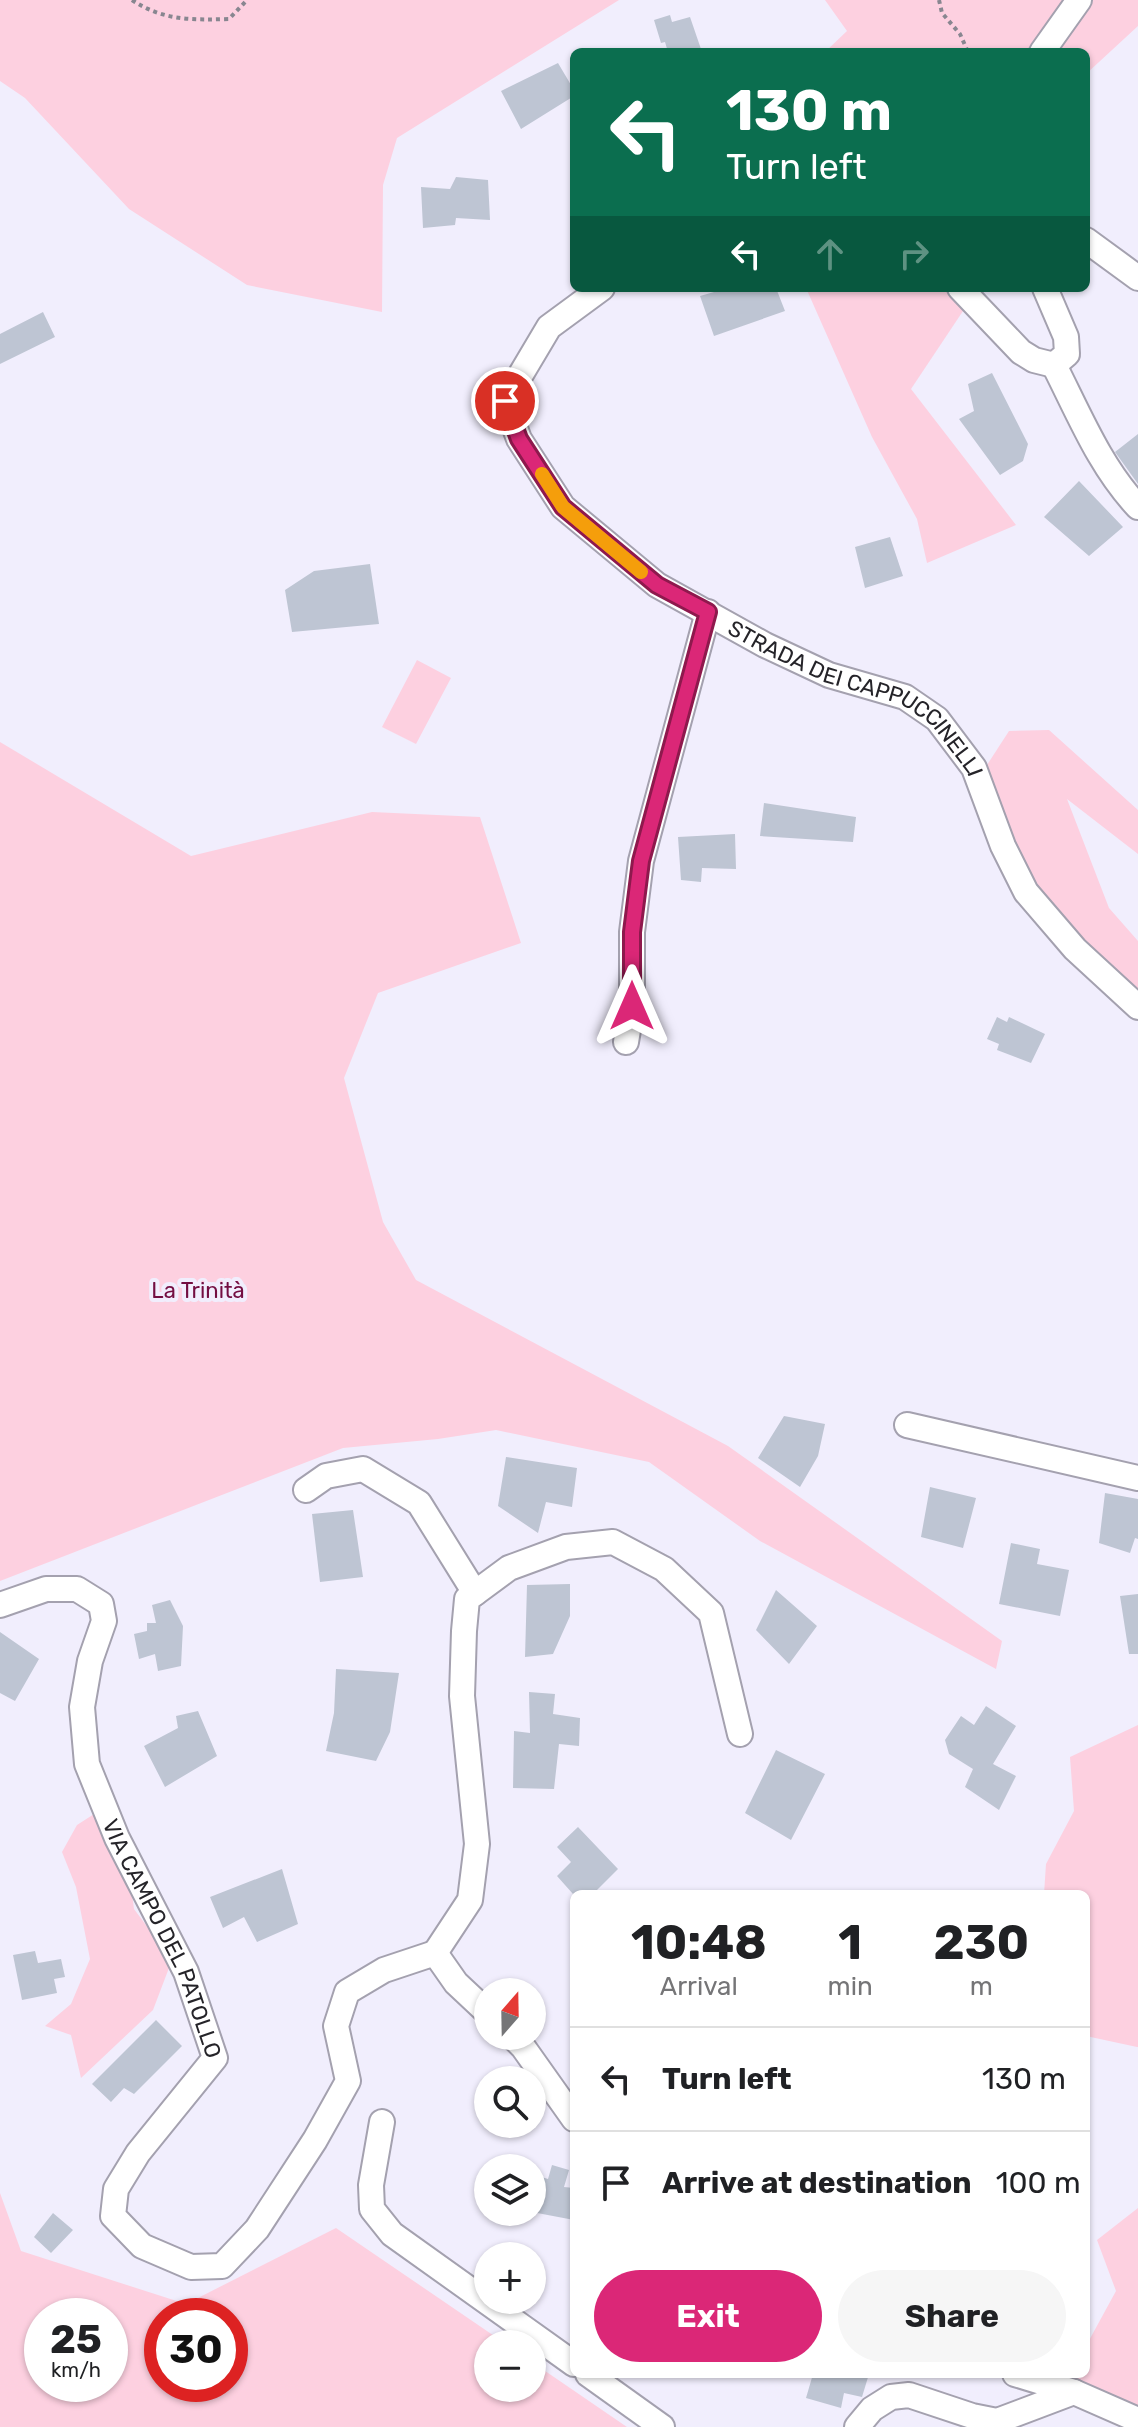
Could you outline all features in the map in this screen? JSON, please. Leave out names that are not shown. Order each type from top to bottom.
[{"type":"street","points":[[1045,48],[1079,0]]},
{"type":"street","points":[[1090,243],[1138,278]]},
{"type":"street","name":"STRADA DEI CAPPUCCINELLI","points":[[597,292],[549,327],[505,401],[519,439],[563,507],[657,585],[765,645],[829,675],[905,697],[937,719],[974,768],[1003,846],[1026,892],[1075,949],[1138,1007]]},
{"type":"street","points":[[964,292],[1021,352],[1034,360],[1054,365],[1097,450],[1123,491],[1138,507]]},
{"type":"street","points":[[1047,292],[1066,337],[1067,354],[1054,365]]},
{"type":"street","points":[[626,1042],[632,1006],[632,932],[641,861],[708,612]]},
{"type":"street","points":[[907,1425],[1138,1478]]},
{"type":"street","points":[[306,1490],[326,1476],[363,1469],[419,1503],[475,1593]]},
{"type":"street","points":[[474,2000],[456,1983],[435,1953],[470,1900],[477,1844],[462,1696],[467,1599],[509,1568],[566,1547],[613,1542],[664,1569],[711,1613],[740,1734]]},
{"type":"street","name":"VIA CAMPO DEL PATOLLO","points":[[0,1605],[46,1589],[77,1589],[101,1604],[104,1621],[90,1661],[82,1707],[87,1764],[117,1838],[186,1972],[215,2058],[138,2153],[116,2189],[113,2216],[142,2246],[191,2267],[222,2266],[257,2229],[315,2140],[348,2081],[336,2026],[347,1992],[384,1970],[435,1953]]},
{"type":"street","points":[[525,2050],[570,2113]]},
{"type":"street","points":[[382,2122],[371,2185],[372,2209],[392,2234],[570,2361]]},
{"type":"street","points":[[594,2378],[662,2427]]},
{"type":"street","points":[[1028,2378],[1074,2392],[1138,2420]]},
{"type":"street","points":[[857,2427],[872,2409],[891,2397],[909,2395],[997,2421],[1074,2392]]},
{"type":"path","points":[[132,0],[142,7],[183,20],[229,19],[247,0]]},
{"type":"path","points":[[939,0],[942,13],[960,34],[966,48]]},
{"type":"green space","points":[[0,0],[619,0],[397,138],[383,185],[382,312],[247,285],[129,209],[25,98],[0,81]]},
{"type":"green space","points":[[825,0],[1138,0],[1138,26],[1090,70],[1090,48],[829,48],[847,31]]},
{"type":"green space","points":[[808,292],[964,292],[971,299],[911,389],[1016,525],[927,563],[917,519],[872,437]]},
{"type":"green space","points":[[417,660],[451,678],[416,744],[382,727]]},
{"type":"green space","points":[[1049,730],[1138,810],[1138,854],[1067,799],[1109,908],[1138,941],[1138,1021],[1133,1003],[1003,846],[987,765],[1009,731]]},
{"type":"green space","name":"La Trinità","points":[[0,742],[191,856],[372,812],[480,817],[521,943],[378,993],[344,1078],[383,1222],[416,1280],[728,1446],[1002,1641],[996,1669],[760,1541],[649,1462],[496,1430],[343,1448],[0,1581]]},
{"type":"green space","points":[[1138,1725],[1138,2047],[1090,2037],[1090,1890],[1044,1890],[1046,1864],[1074,1811],[1070,1757]]},
{"type":"green space","points":[[105,1807],[127,1856],[134,1909],[172,1960],[153,2010],[81,2078],[71,2035],[45,2026],[71,2004],[90,1959],[76,1887],[62,1852],[77,1825]]},
{"type":"green space","points":[[0,2193],[21,2251],[167,2298],[144,2298],[144,2402],[248,2402],[248,2298],[198,2298],[336,2228],[485,2330],[474,2330],[474,2402],[546,2402],[546,2372],[627,2427],[0,2427]]},
{"type":"green space","points":[[1138,2208],[1138,2420],[1080,2394],[1077,2378],[1090,2378],[1090,2339],[1116,2291],[1097,2240]]},
{"type":"building","points":[[670,15],[672,22],[690,17],[701,48],[667,48],[665,42],[661,43],[654,20]]},
{"type":"building","points":[[558,63],[570,83],[570,98],[521,129],[501,91]]},
{"type":"building","points":[[456,177],[488,180],[490,220],[456,218],[455,225],[423,228],[421,187],[450,189]]},
{"type":"building","points":[[714,292],[778,292],[785,311],[714,336],[700,296]]},
{"type":"building","points":[[43,312],[55,337],[0,364],[0,334]]},
{"type":"building","points":[[992,373],[1028,444],[1023,461],[1000,475],[959,419],[974,411],[968,384]]},
{"type":"building","points":[[1138,434],[1138,484],[1115,452]]},
{"type":"building","points":[[1079,481],[1123,527],[1089,556],[1044,517]]},
{"type":"building","points":[[890,537],[903,576],[865,588],[855,547]]},
{"type":"building","points":[[370,564],[379,624],[292,632],[285,590],[314,571]]},
{"type":"building","points":[[764,803],[856,817],[853,842],[760,836]]},
{"type":"building","points":[[735,834],[736,869],[702,868],[701,882],[681,880],[678,837]]},
{"type":"building","points":[[997,1017],[1007,1022],[1009,1017],[1045,1034],[1031,1063],[997,1050],[999,1044],[987,1039]]},
{"type":"building","points":[[784,1416],[825,1424],[818,1456],[800,1487],[758,1458]]},
{"type":"building","points":[[506,1457],[577,1468],[572,1507],[546,1502],[538,1533],[498,1506]]},
{"type":"building","points":[[930,1487],[976,1498],[963,1548],[921,1537]]},
{"type":"building","points":[[1105,1493],[1138,1499],[1138,1539],[1135,1538],[1130,1553],[1099,1543]]},
{"type":"building","points":[[353,1510],[363,1577],[320,1582],[312,1514]]},
{"type":"building","points":[[1011,1543],[1040,1549],[1037,1564],[1069,1570],[1060,1616],[999,1604]]},
{"type":"building","points":[[570,1584],[570,1616],[553,1654],[525,1657],[527,1585]]},
{"type":"building","points":[[776,1590],[817,1626],[789,1664],[756,1630]]},
{"type":"building","points":[[1138,1594],[1138,1654],[1129,1654],[1120,1596]]},
{"type":"building","points":[[170,1600],[183,1626],[181,1666],[158,1671],[155,1654],[139,1659],[134,1634],[147,1631],[147,1623],[156,1623],[152,1605]]},
{"type":"building","points":[[0,1632],[39,1659],[15,1701],[0,1693]]},
{"type":"building","points":[[336,1669],[399,1673],[390,1732],[376,1761],[326,1751],[334,1713]]},
{"type":"building","points":[[529,1692],[555,1694],[553,1714],[580,1718],[579,1746],[559,1744],[554,1789],[513,1788],[514,1731],[530,1733]]},
{"type":"building","points":[[986,1706],[1016,1726],[993,1764],[1016,1776],[999,1810],[965,1787],[973,1769],[949,1754],[945,1740],[961,1716],[974,1725]]},
{"type":"building","points":[[198,1711],[217,1756],[165,1787],[144,1746],[178,1728],[176,1716]]},
{"type":"building","points":[[776,1750],[825,1774],[791,1840],[745,1813]]},
{"type":"building","points":[[578,1827],[618,1869],[597,1890],[570,1891],[557,1876],[571,1862],[557,1847]]},
{"type":"building","points":[[282,1869],[298,1924],[257,1942],[244,1917],[223,1928],[210,1897]]},
{"type":"building","points":[[35,1951],[38,1963],[61,1959],[65,1977],[54,1979],[57,1993],[22,2000],[13,1955]]},
{"type":"building","points":[[156,2020],[182,2046],[134,2094],[124,2088],[111,2102],[92,2084]]},
{"type":"building","points":[[552,2165],[569,2170],[564,2187],[570,2188],[570,2219],[546,2215],[546,2178]]},
{"type":"building","points":[[53,2213],[73,2230],[51,2253],[34,2237]]},
{"type":"building","points":[[812,2378],[868,2378],[862,2397],[844,2393],[841,2408],[806,2398]]},
{"type":"slow traffic","points":[[542,474],[563,507],[641,572]]},
{"type":"route","points":[[505,401],[519,439],[563,507],[657,585],[708,612],[641,861],[632,932],[632,1006]]}]
